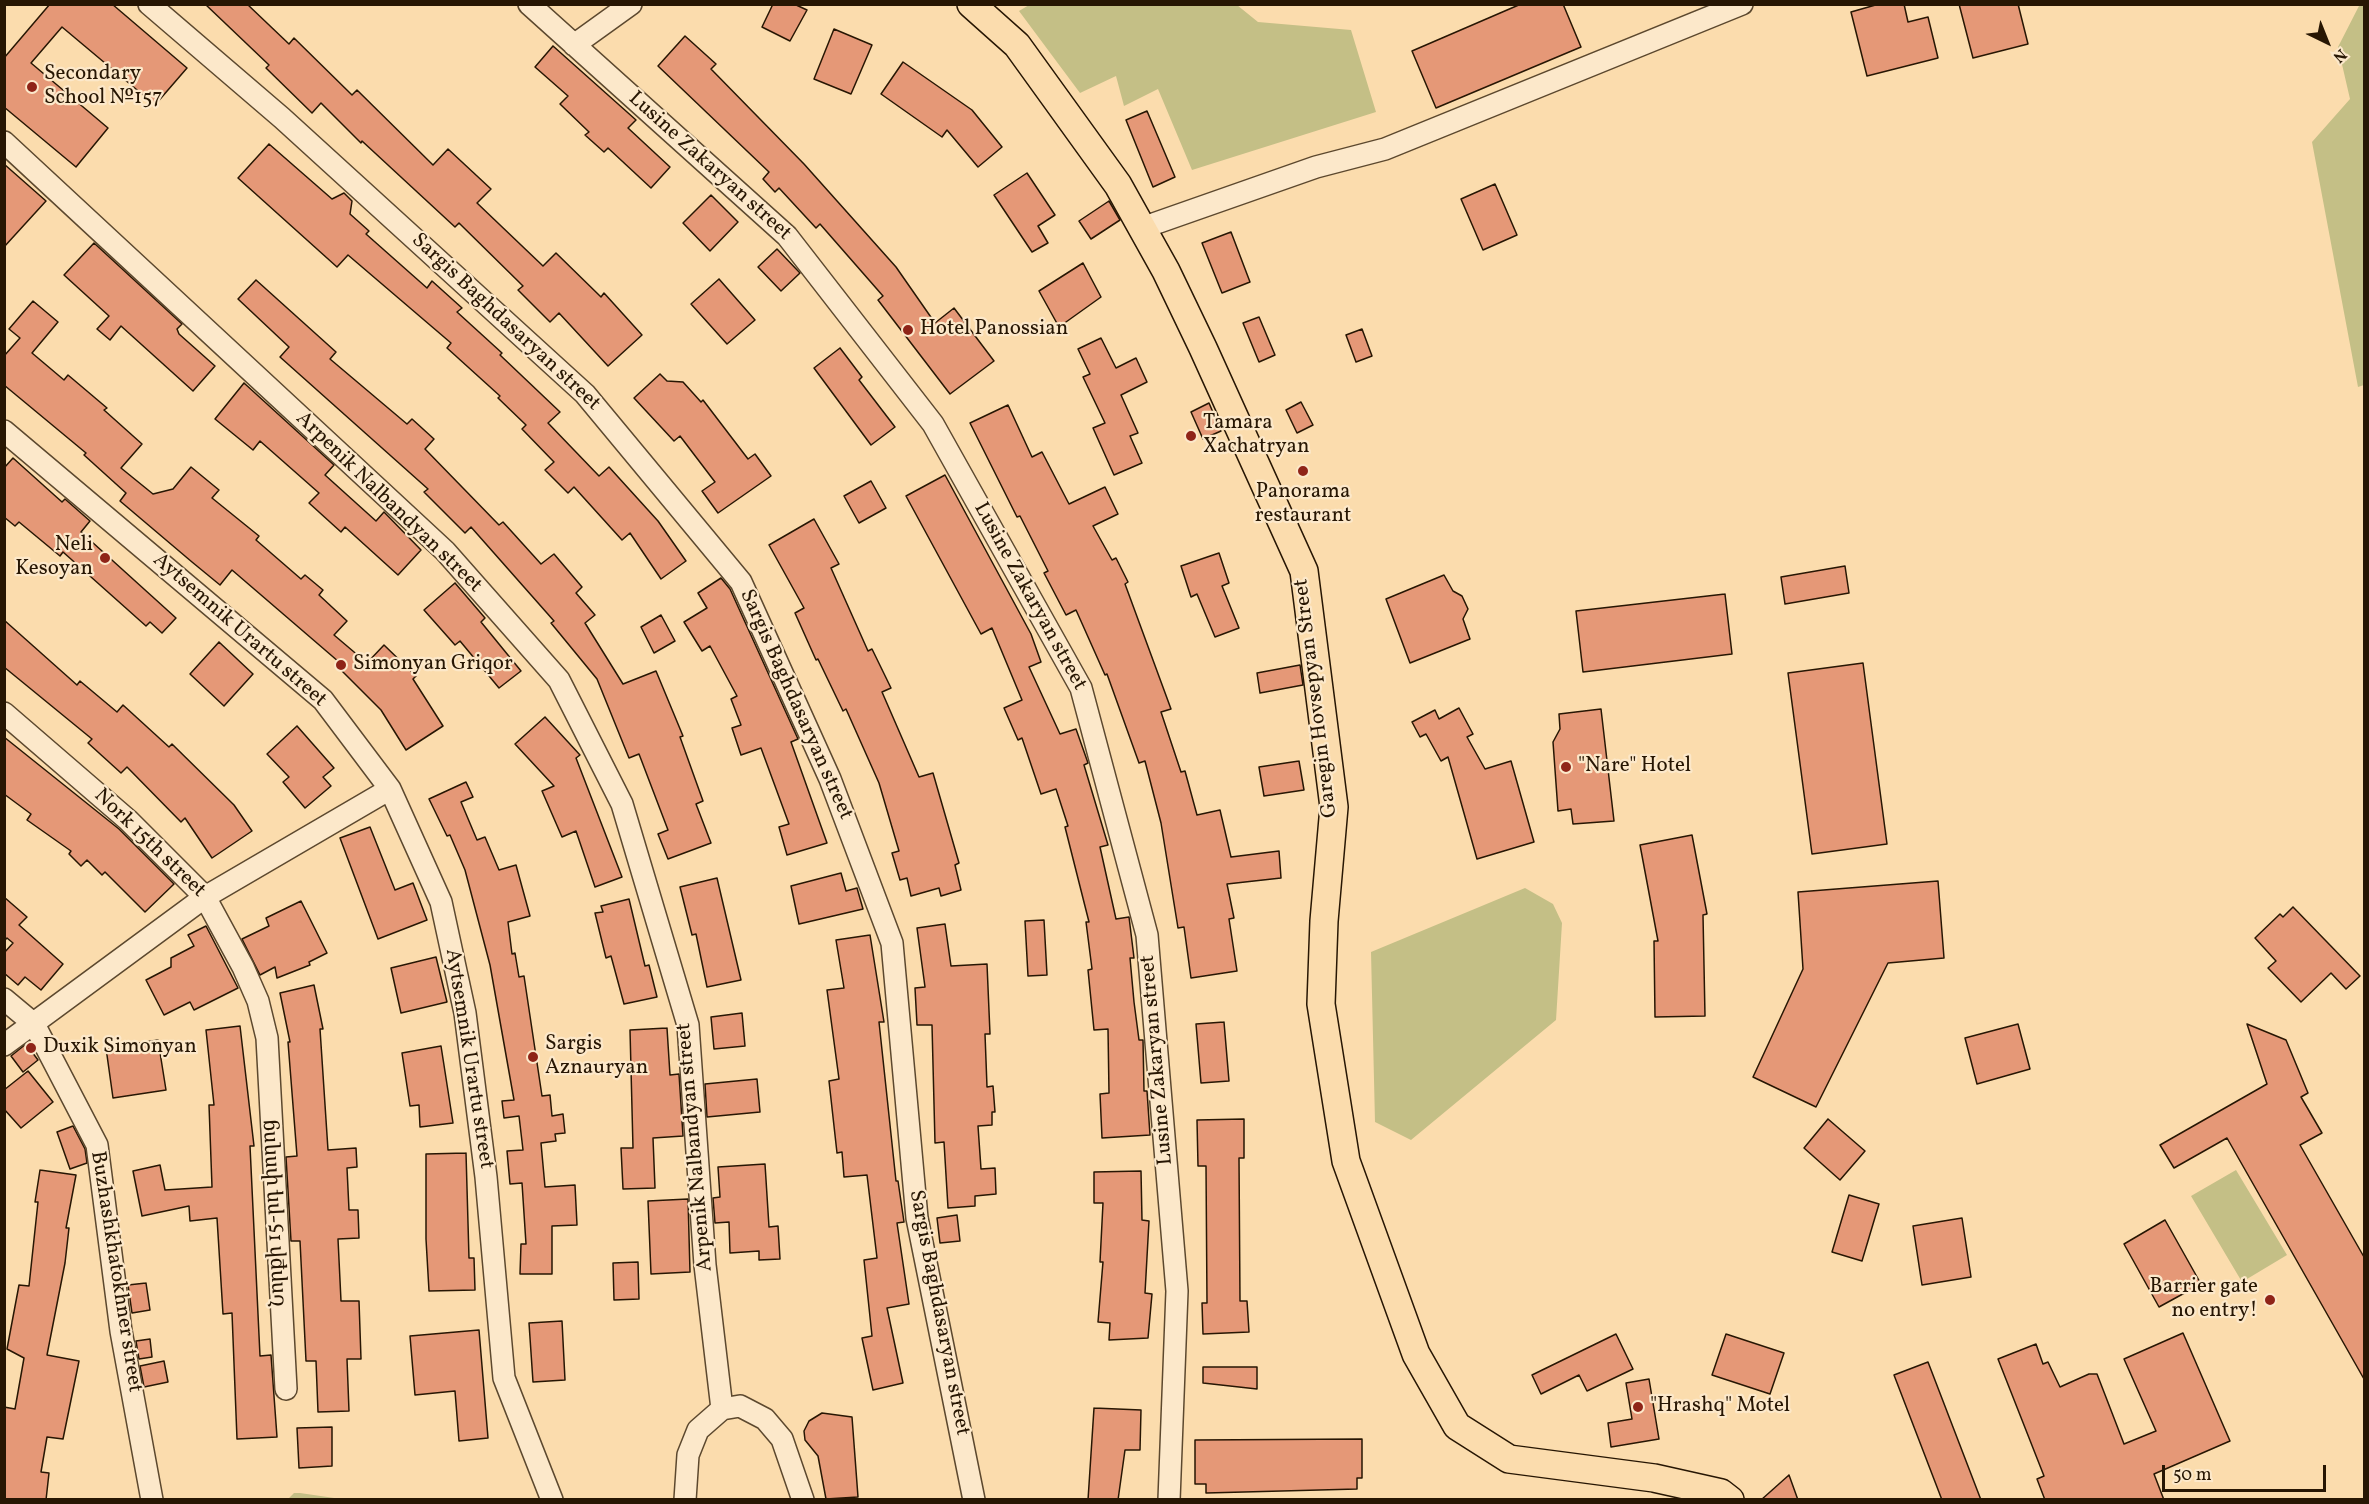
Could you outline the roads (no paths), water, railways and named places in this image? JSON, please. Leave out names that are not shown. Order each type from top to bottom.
[{"type":"main road","name":"Garegin Hovsepyan Street","points":[[971,4],[1017,45],[1118,184],[1203,348],[1304,571],[1334,807],[1324,921],[1321,1004],[1346,1161],[1416,1354],[1457,1426],[1509,1459],[1654,1478],[1720,1493],[1730,1500]]},
{"type":"street","name":"Sargis Baghdasaryan street","points":[[149,4],[282,118],[585,394],[741,582],[830,779],[892,943],[917,1218],[974,1500]]},
{"type":"street","name":"Lusine Zakaryan street","points":[[529,4],[794,246],[933,424],[1081,688],[1148,935],[1177,1291],[1169,1500]]},
{"type":"street","points":[[574,45],[631,4]]},
{"type":"street","points":[[1142,228],[1316,167],[1385,149],[1742,4]]},
{"type":"street","name":"Arpenik Nalbandyan street","points":[[4,142],[445,551],[559,680],[622,804],[688,1025],[705,1265],[722,1409]]},
{"type":"street","name":"Aytsemnik Urartu street","points":[[4,431],[323,700],[390,789],[441,902],[465,1013],[486,1177],[504,1378],[552,1500]]},
{"type":"street","name":"Nork 15th street","points":[[4,713],[128,820],[205,897],[258,1001],[267,1038],[286,1389]]},
{"type":"street","points":[[4,1045],[205,897],[390,789]]},
{"type":"street","name":"Buzhashkhatokhner street","points":[[4,999],[34,1024],[96,1144],[121,1331],[152,1500]]},
{"type":"street","points":[[685,1500],[685,1470],[692,1442],[705,1422],[722,1409],[740,1406],[754,1411],[774,1428],[788,1451],[803,1500]]},
{"type":"place","name":"Secondary School №157","points":[[32,87]]},
{"type":"place","name":"Hotel Panossian","points":[[908,330]]},
{"type":"place","name":"Tamara Xachatryan","points":[[1191,436]]},
{"type":"place","name":"Panorama restaurant","points":[[1303,471]]},
{"type":"place","name":"Neli Kesoyan","points":[[105,558]]},
{"type":"place","name":"Simonyan Griqor","points":[[341,665]]},
{"type":"place","name":"\"Nare\" Hotel","points":[[1566,767]]},
{"type":"place","name":"Duxik Simonyan","points":[[31,1048]]},
{"type":"place","name":"Sargis Aznauryan","points":[[533,1057]]},
{"type":"place","name":"Barrier gate no entry!","points":[[2270,1300]]},
{"type":"place","name":"\"Hrashq\" Motel","points":[[1638,1407]]}]
